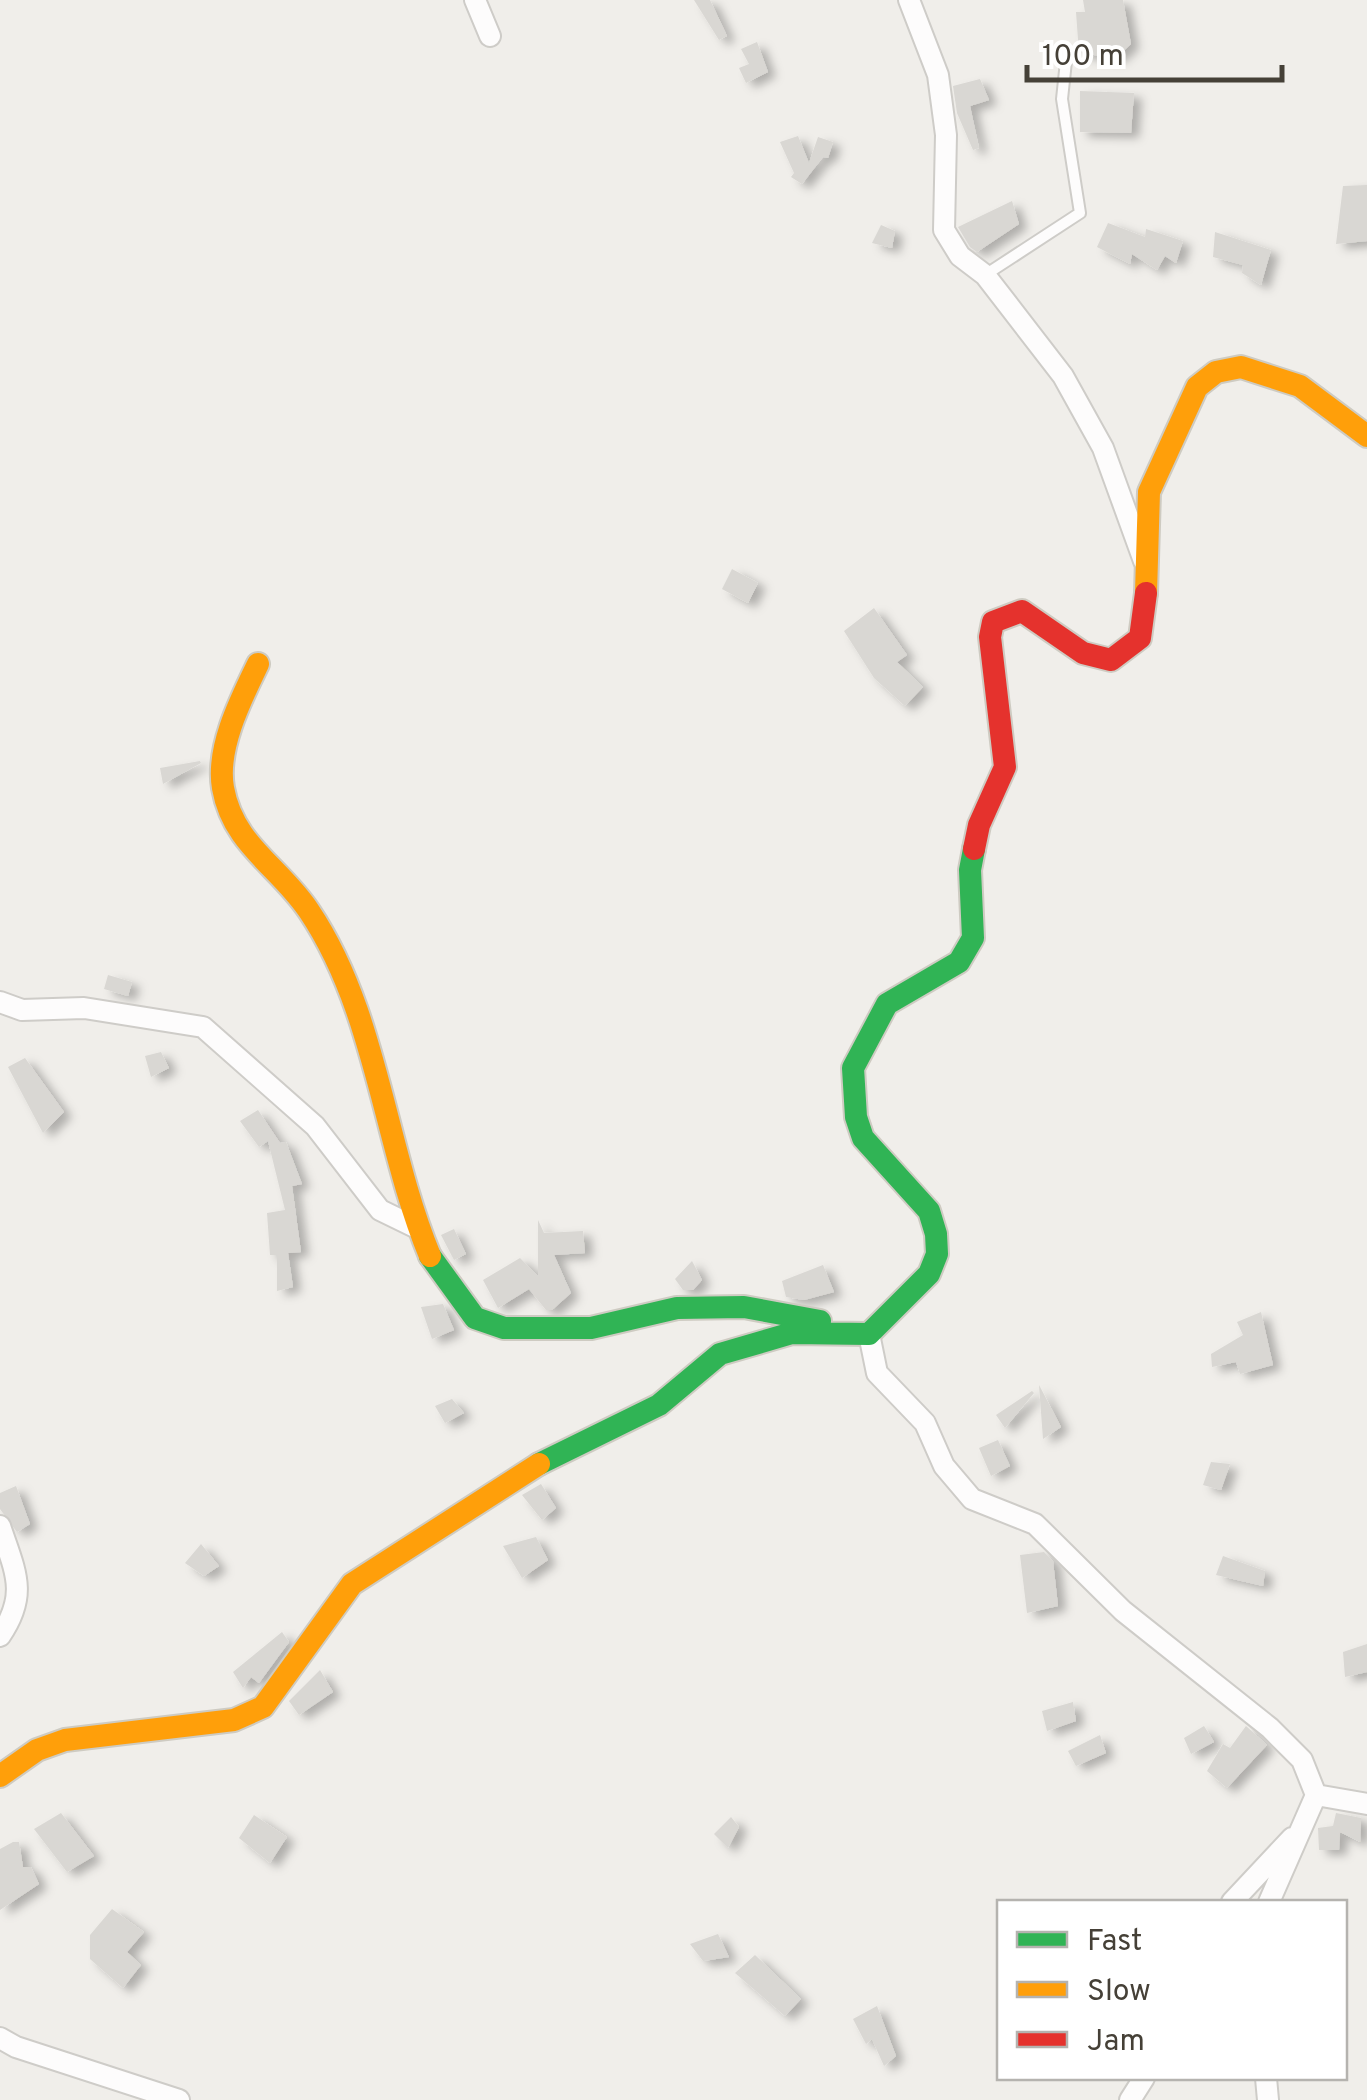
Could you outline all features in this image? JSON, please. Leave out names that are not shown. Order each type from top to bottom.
[{"type":"street","points":[[475,0],[490,36]]},
{"type":"street","points":[[909,0],[938,75],[946,135],[944,230],[960,256],[985,274],[1063,376],[1104,448],[1148,573]]},
{"type":"street","points":[[0,1748],[9,1771],[37,1750],[65,1740],[234,1720],[263,1707],[352,1584],[559,1451],[659,1405],[720,1354],[792,1334],[869,1334],[929,1274],[937,1254],[936,1234],[929,1211],[863,1138],[856,1118],[853,1068],[864,1038],[886,1004],[959,962],[973,938],[970,870],[980,825],[1005,766],[990,636],[993,622],[1022,611],[1038,618],[1070,649],[1086,658],[1111,660],[1140,638],[1148,573],[1148,492],[1197,387],[1216,372],[1241,367],[1300,386],[1367,436]]},
{"type":"street","points":[[258,664],[238,704],[222,784],[243,847],[312,912],[340,970],[419,1230],[431,1258],[474,1318],[504,1328],[591,1328],[678,1308],[744,1307],[869,1334]]},
{"type":"street","points":[[0,1002],[22,1010],[84,1008],[202,1026],[315,1126],[380,1210],[419,1230]]},
{"type":"street","points":[[869,1334],[877,1372],[925,1423],[944,1466],[972,1499],[1035,1524],[1123,1611],[1270,1728],[1302,1760],[1316,1795],[1271,1900]]},
{"type":"street","points":[[0,1526],[18,1578],[17,1612],[0,1636]]},
{"type":"street","points":[[1316,1795],[1367,1804]]},
{"type":"street","points":[[1234,1900],[1302,1828]]},
{"type":"street","points":[[0,2038],[16,2048],[179,2100]]},
{"type":"lane","points":[[985,274],[1080,214],[1062,99],[1067,52]]},
{"type":"building","points":[[694,0],[710,0],[727,36],[719,40]]},
{"type":"building","points":[[1083,0],[1123,0],[1131,44],[1116,58],[1079,53],[1076,12],[1085,12]]},
{"type":"building","points":[[757,42],[768,72],[746,83],[739,68],[749,64],[741,49]]},
{"type":"building","points":[[980,79],[989,100],[970,106],[979,148],[973,150],[957,113],[953,86]]},
{"type":"building","points":[[1080,91],[1134,93],[1131,133],[1080,132]]},
{"type":"building","points":[[798,136],[809,163],[818,137],[833,142],[828,158],[823,157],[802,184],[791,177],[794,173],[780,142]]},
{"type":"building","points":[[1367,185],[1367,241],[1336,244],[1343,186]]},
{"type":"building","points":[[1012,201],[1019,224],[977,252],[970,247],[958,227]]},
{"type":"building","points":[[1108,223],[1145,237],[1146,229],[1183,241],[1176,263],[1165,256],[1157,270],[1132,254],[1130,264],[1097,247]]},
{"type":"building","points":[[881,225],[895,231],[892,248],[872,243]]},
{"type":"building","points":[[1215,232],[1271,250],[1261,285],[1242,273],[1243,265],[1213,257]]},
{"type":"building","points":[[732,569],[758,583],[748,603],[722,589]]},
{"type":"building","points":[[874,608],[907,655],[897,662],[923,687],[905,706],[874,678],[844,631]]},
{"type":"building","points":[[201,763],[163,784],[160,768]]},
{"type":"building","points":[[108,975],[132,982],[128,996],[104,989]]},
{"type":"building","points":[[161,1052],[169,1068],[151,1077],[145,1056]]},
{"type":"building","points":[[25,1058],[64,1112],[43,1133],[8,1067]]},
{"type":"building","points":[[258,1110],[280,1143],[286,1142],[302,1184],[292,1186],[301,1252],[288,1253],[293,1287],[277,1291],[277,1255],[270,1255],[267,1213],[285,1210],[268,1141],[259,1147],[240,1121]]},
{"type":"building","points":[[538,1220],[544,1233],[583,1231],[585,1253],[554,1255],[571,1293],[552,1310],[546,1310],[529,1289],[498,1308],[483,1280],[520,1258],[538,1276]]},
{"type":"building","points":[[454,1229],[466,1254],[454,1260],[441,1235]]},
{"type":"building","points":[[692,1261],[702,1280],[693,1290],[683,1290],[675,1279]]},
{"type":"building","points":[[823,1265],[834,1292],[804,1300],[786,1297],[782,1281]]},
{"type":"building","points":[[443,1304],[454,1330],[432,1339],[421,1307]]},
{"type":"building","points":[[1261,1312],[1273,1365],[1240,1374],[1236,1362],[1212,1367],[1211,1354],[1243,1335],[1237,1322]]},
{"type":"building","points":[[1039,1385],[1061,1427],[1043,1439]]},
{"type":"building","points":[[1034,1393],[1005,1428],[996,1415]]},
{"type":"building","points":[[452,1399],[464,1413],[445,1423],[435,1406]]},
{"type":"building","points":[[998,1440],[1010,1466],[991,1476],[979,1448]]},
{"type":"building","points":[[1211,1462],[1230,1464],[1221,1490],[1203,1485]]},
{"type":"building","points":[[541,1484],[556,1508],[542,1520],[522,1495]]},
{"type":"building","points":[[16,1486],[30,1524],[17,1532],[0,1509],[0,1493]]},
{"type":"building","points":[[536,1537],[548,1560],[522,1578],[503,1546]]},
{"type":"building","points":[[201,1544],[219,1566],[204,1576],[185,1563]]},
{"type":"building","points":[[1044,1552],[1053,1561],[1058,1606],[1027,1613],[1020,1555]]},
{"type":"building","points":[[1223,1556],[1265,1571],[1263,1586],[1216,1575]]},
{"type":"building","points":[[282,1632],[289,1642],[259,1683],[251,1677],[243,1688],[233,1672]]},
{"type":"building","points":[[1367,1644],[1367,1672],[1345,1677],[1343,1652]]},
{"type":"building","points":[[320,1670],[333,1692],[299,1715],[289,1701]]},
{"type":"building","points":[[1073,1702],[1076,1721],[1047,1731],[1042,1711]]},
{"type":"building","points":[[1204,1726],[1214,1742],[1191,1754],[1184,1738]]},
{"type":"building","points":[[1246,1726],[1267,1745],[1227,1788],[1207,1771],[1223,1744],[1230,1748]]},
{"type":"building","points":[[1100,1735],[1106,1753],[1076,1766],[1068,1751]]},
{"type":"building","points":[[61,1813],[94,1856],[67,1872],[34,1829]]},
{"type":"building","points":[[1336,1813],[1361,1818],[1360,1842],[1340,1832],[1339,1850],[1319,1850],[1318,1828],[1333,1826]]},
{"type":"building","points":[[254,1815],[287,1837],[270,1863],[239,1838]]},
{"type":"building","points":[[731,1817],[739,1827],[728,1848],[714,1834]]},
{"type":"building","points":[[19,1842],[23,1867],[31,1867],[39,1884],[0,1910],[0,1849]]},
{"type":"building","points":[[112,1909],[144,1932],[127,1952],[141,1965],[123,1988],[90,1959],[90,1935]]},
{"type":"building","points":[[718,1934],[729,1957],[703,1961],[690,1944]]},
{"type":"building","points":[[755,1955],[801,1999],[785,2016],[735,1973]]},
{"type":"building","points":[[877,2006],[896,2056],[884,2066],[872,2039],[866,2044],[853,2019]]},
{"type":"traffic: fast","points":[[539,1464],[659,1405],[720,1354],[792,1333],[869,1334],[929,1274],[937,1254],[929,1211],[863,1138],[856,1117],[853,1068],[887,1004],[959,962],[973,938],[970,870],[974,849]]},
{"type":"traffic: fast","points":[[430,1256],[475,1318],[504,1328],[591,1328],[677,1308],[744,1307],[820,1321]]},
{"type":"traffic: slow","points":[[1146,593],[1149,492],[1197,387],[1216,372],[1241,367],[1300,386],[1367,436]]},
{"type":"traffic: slow","points":[[258,664],[232,724],[223,757],[223,788],[228,808],[247,840],[309,911],[332,950],[365,1035],[401,1169],[430,1256]]},
{"type":"traffic: slow","points":[[0,1776],[37,1750],[65,1740],[234,1720],[263,1707],[352,1584],[539,1464]]},
{"type":"traffic: jam","points":[[974,849],[979,825],[1005,767],[990,637],[993,622],[1022,611],[1083,653],[1111,660],[1140,638],[1146,593]]}]
